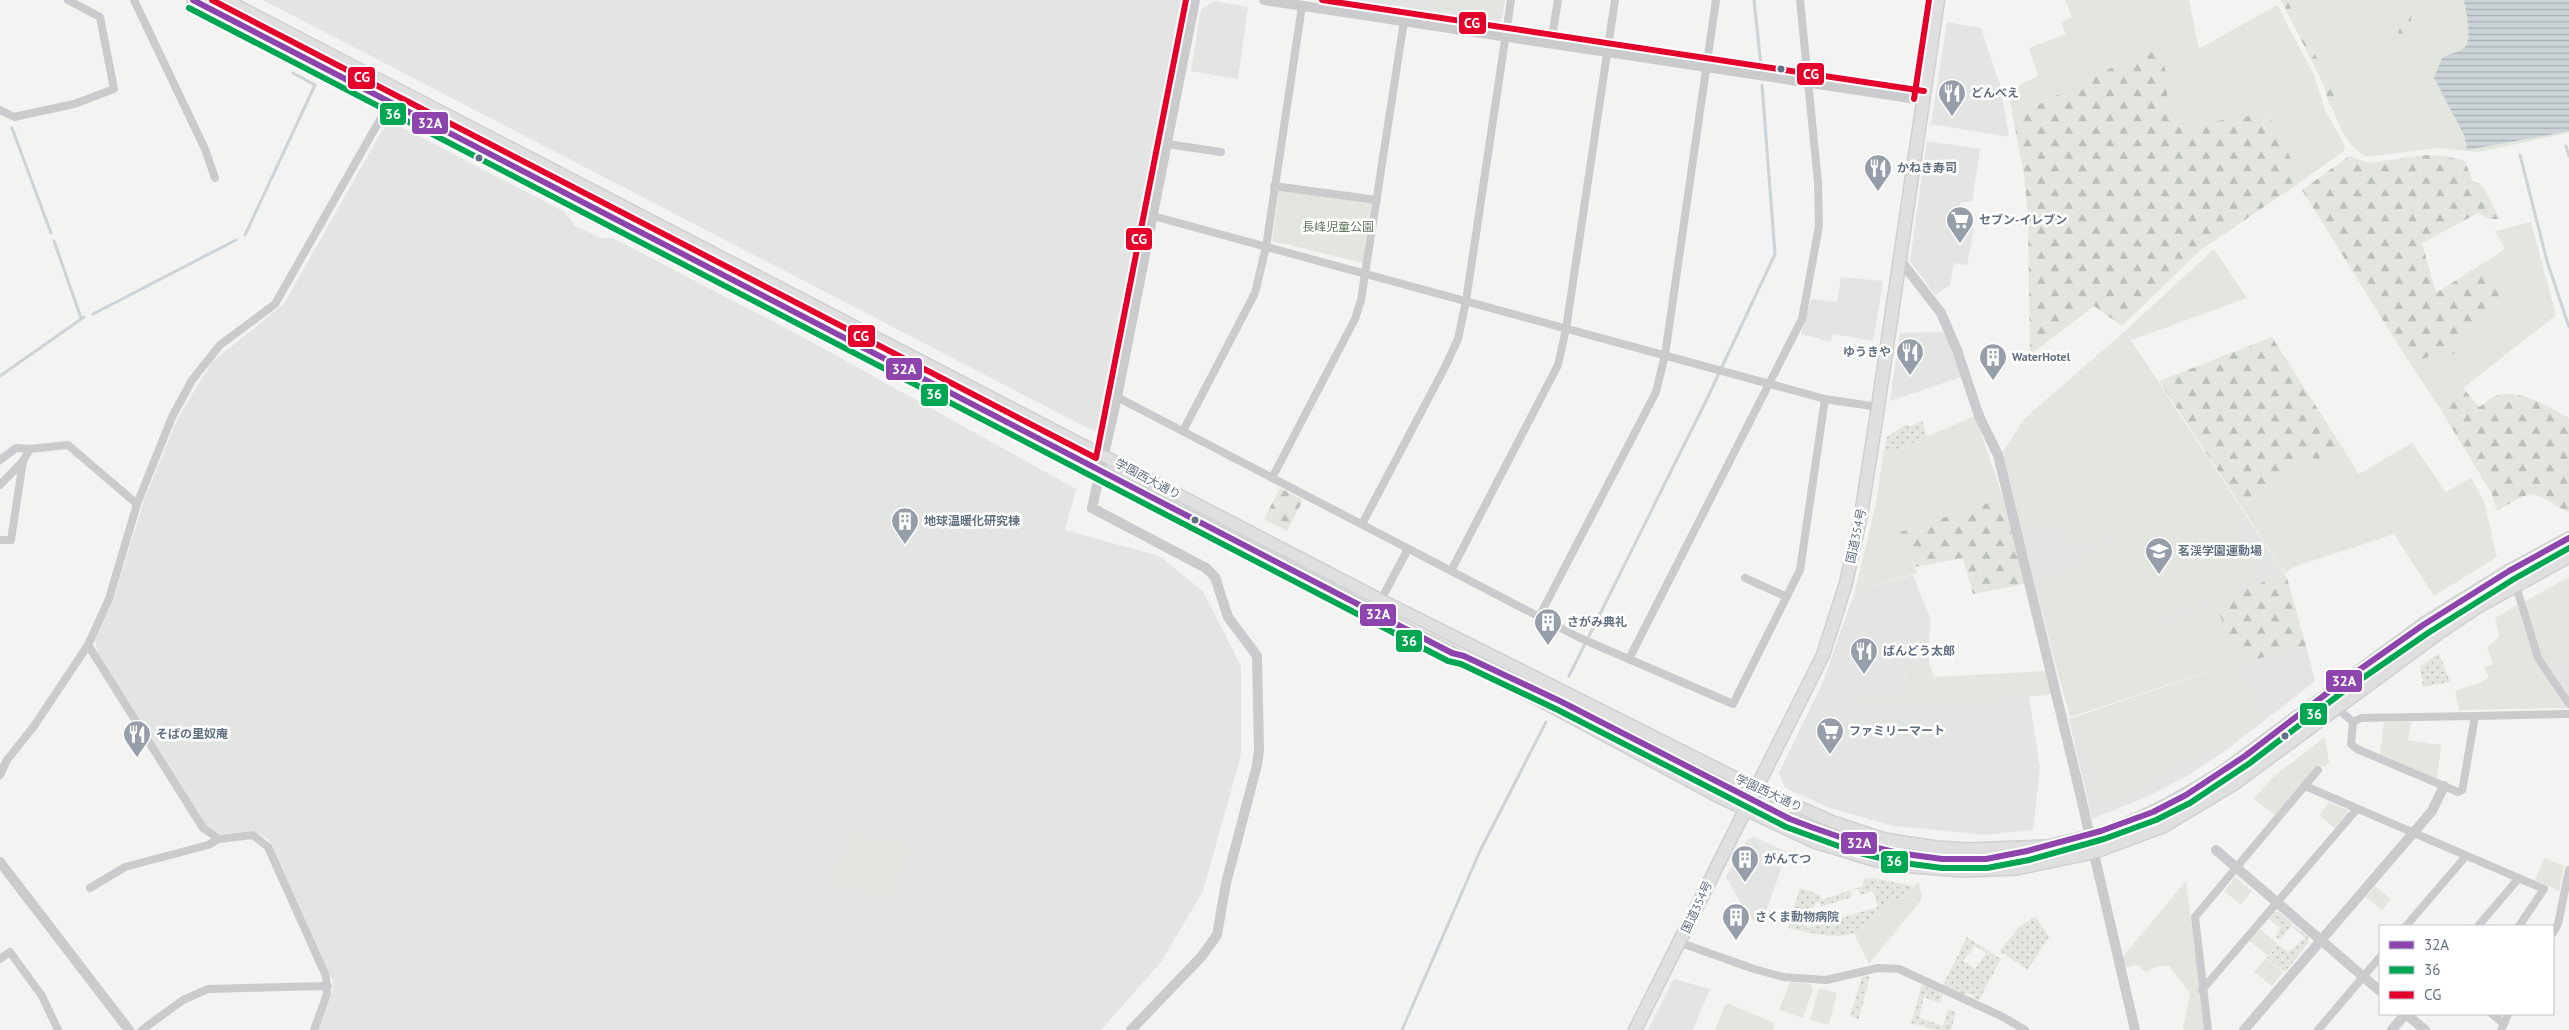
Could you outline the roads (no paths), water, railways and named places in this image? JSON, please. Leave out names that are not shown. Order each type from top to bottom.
[{"type":"highway","name":"国道354号","points":[[1636,1030],[1681,943],[1744,810],[1813,676],[1832,631],[1853,555],[1878,407],[1938,0]]},
{"type":"main road","name":"学園西大通り","points":[[193,0],[392,101],[1452,653],[1744,810],[1814,842],[1873,860],[1963,871],[2016,869],[2093,853],[2163,827],[2234,785],[2438,634],[2516,586],[2569,558]]},
{"type":"main road","name":"学園西大通り","points":[[226,0],[1381,600],[1756,788],[1833,822],[1884,838],[1936,847],[1968,849],[2046,846]]},
{"type":"main road","name":"学園西大通り","points":[[1965,860],[2028,852],[2090,836],[2130,822],[2187,795],[2222,772],[2426,622],[2472,592],[2569,538]]},
{"type":"main road","name":"学園西大通り","points":[[1458,639],[1469,649],[1562,702],[1713,781]]},
{"type":"main road","name":"学園西大通り","points":[[1452,653],[1464,656],[1562,702]]},
{"type":"main road","name":"学園西大通り","points":[[1790,819],[1828,834],[1880,850],[1913,856],[1984,863],[2030,862],[2044,864]]},
{"type":"street","points":[[0,110],[14,117],[74,104],[114,88],[100,17],[68,0]]},
{"type":"street","points":[[134,0],[205,149],[215,178]]},
{"type":"street","points":[[1131,1030],[1202,956],[1216,935],[1226,883],[1257,765],[1257,656],[1228,617],[1214,577],[1206,568],[1092,508],[1102,471],[1195,0]]},
{"type":"street","points":[[1264,0],[1923,100]]},
{"type":"street","points":[[1362,524],[1445,367],[1458,338],[1466,301],[1511,0]]},
{"type":"street","points":[[1551,43],[1558,0]]},
{"type":"street","points":[[1451,571],[1558,365],[1566,329],[1614,0]]},
{"type":"street","points":[[1539,617],[1656,392],[1665,355],[1716,0]]},
{"type":"street","points":[[1629,659],[1802,319],[1819,226],[1818,182],[1800,0]]},
{"type":"street","points":[[1183,431],[1255,293],[1266,247],[1302,6]]},
{"type":"street","points":[[1272,478],[1355,319],[1361,300],[1404,21]]},
{"type":"street","points":[[0,776],[7,760],[34,726],[88,644],[109,599],[137,504],[172,417],[192,380],[220,345],[275,304],[398,88]]},
{"type":"street","points":[[1167,144],[1221,152]]},
{"type":"street","points":[[1274,186],[1377,200]]},
{"type":"street","points":[[1153,216],[1824,399],[1878,407]]},
{"type":"street","points":[[1900,260],[1941,313],[1957,350],[1979,416],[1998,455],[2135,1030]]},
{"type":"street","points":[[1117,397],[1580,638],[1733,704],[1800,570],[1824,399]]},
{"type":"street","points":[[0,460],[16,448],[30,449],[68,445],[137,504]]},
{"type":"street","points":[[0,485],[23,461],[30,449]]},
{"type":"street","points":[[0,540],[11,540],[23,461]]},
{"type":"street","points":[[1374,613],[1408,549]]},
{"type":"street","points":[[1746,578],[1787,597]]},
{"type":"street","points":[[2516,586],[2538,658],[2569,704]]},
{"type":"street","points":[[88,644],[203,828],[219,839]]},
{"type":"street","points":[[2323,696],[2353,722]]},
{"type":"street","points":[[2353,722],[2361,718],[2569,714]]},
{"type":"street","points":[[2353,722],[2351,744],[2356,750],[2458,792],[2462,790],[2475,716]]},
{"type":"street","points":[[2208,1030],[2195,917],[2318,770]]},
{"type":"street","points":[[2305,786],[2544,889],[2521,925]]},
{"type":"street","points":[[2244,1030],[2432,811],[2444,786]]},
{"type":"street","points":[[2202,990],[2357,809]]},
{"type":"street","points":[[90,888],[125,867],[208,845],[219,839],[253,835],[268,847],[326,976],[328,986],[314,1030]]},
{"type":"street","points":[[2216,850],[2379,990]]},
{"type":"street","points":[[2407,925],[2466,856]]},
{"type":"street","points":[[0,862],[129,1030]]},
{"type":"street","points":[[2554,931],[2558,924],[2569,870]]},
{"type":"street","points":[[2479,925],[2519,878]]},
{"type":"street","points":[[1681,943],[1754,970],[1783,977],[1826,980],[1878,968],[1898,969],[2003,1017],[2025,1030]]},
{"type":"street","points":[[0,959],[10,952],[42,996],[58,1030]]},
{"type":"street","points":[[2318,1030],[2379,958]]},
{"type":"street","points":[[142,1030],[183,1000],[208,989],[328,986]]},
{"type":"street","points":[[2392,1030],[2404,1015]]},
{"type":"street","points":[[2406,1015],[2424,1030]]},
{"type":"street","points":[[2493,1015],[2503,1027],[2508,1015]]},
{"type":"waterway","points":[[1754,0],[1761,66]]},
{"type":"waterway","points":[[245,235],[315,85],[293,73]]},
{"type":"waterway","points":[[1569,676],[1705,403],[1775,254],[1762,85]]},
{"type":"waterway","points":[[12,128],[51,233]]},
{"type":"waterway","points":[[2566,146],[2569,156]]},
{"type":"waterway","points":[[2520,155],[2547,261],[2569,327]]},
{"type":"waterway","points":[[93,314],[236,240]]},
{"type":"waterway","points":[[54,241],[81,318]]},
{"type":"waterway","points":[[0,376],[84,317]]},
{"type":"waterway","points":[[1402,1030],[1480,851],[1546,722]]},
{"type":"tunnel","points":[[1713,781],[1790,819]]},
{"type":"place","name":"どんべえ","points":[[1952,117]]},
{"type":"place","name":"かねき寿司","points":[[1878,192]]},
{"type":"place","name":"セブン-イレブン","points":[[1960,244]]},
{"type":"place","name":"ゆうきや","points":[[1910,376]]},
{"type":"place","name":"WaterHotel","points":[[1993,381]]},
{"type":"place","name":"地球温暖化研究棟","points":[[905,545]]},
{"type":"place","name":"茗渓学園運動場","points":[[2159,575]]},
{"type":"place","name":"さがみ典礼","points":[[1548,646]]},
{"type":"place","name":"ばんどう太郎","points":[[1864,675]]},
{"type":"place","name":"ファミリーマート","points":[[1830,755]]},
{"type":"place","name":"そばの里奴庵","points":[[137,758]]},
{"type":"place","name":"がんてつ","points":[[1745,883]]},
{"type":"place","name":"さくま動物病院","points":[[1736,941]]},
{"type":"park label","name":"長峰児童公園","points":[[1338,227]]}]
